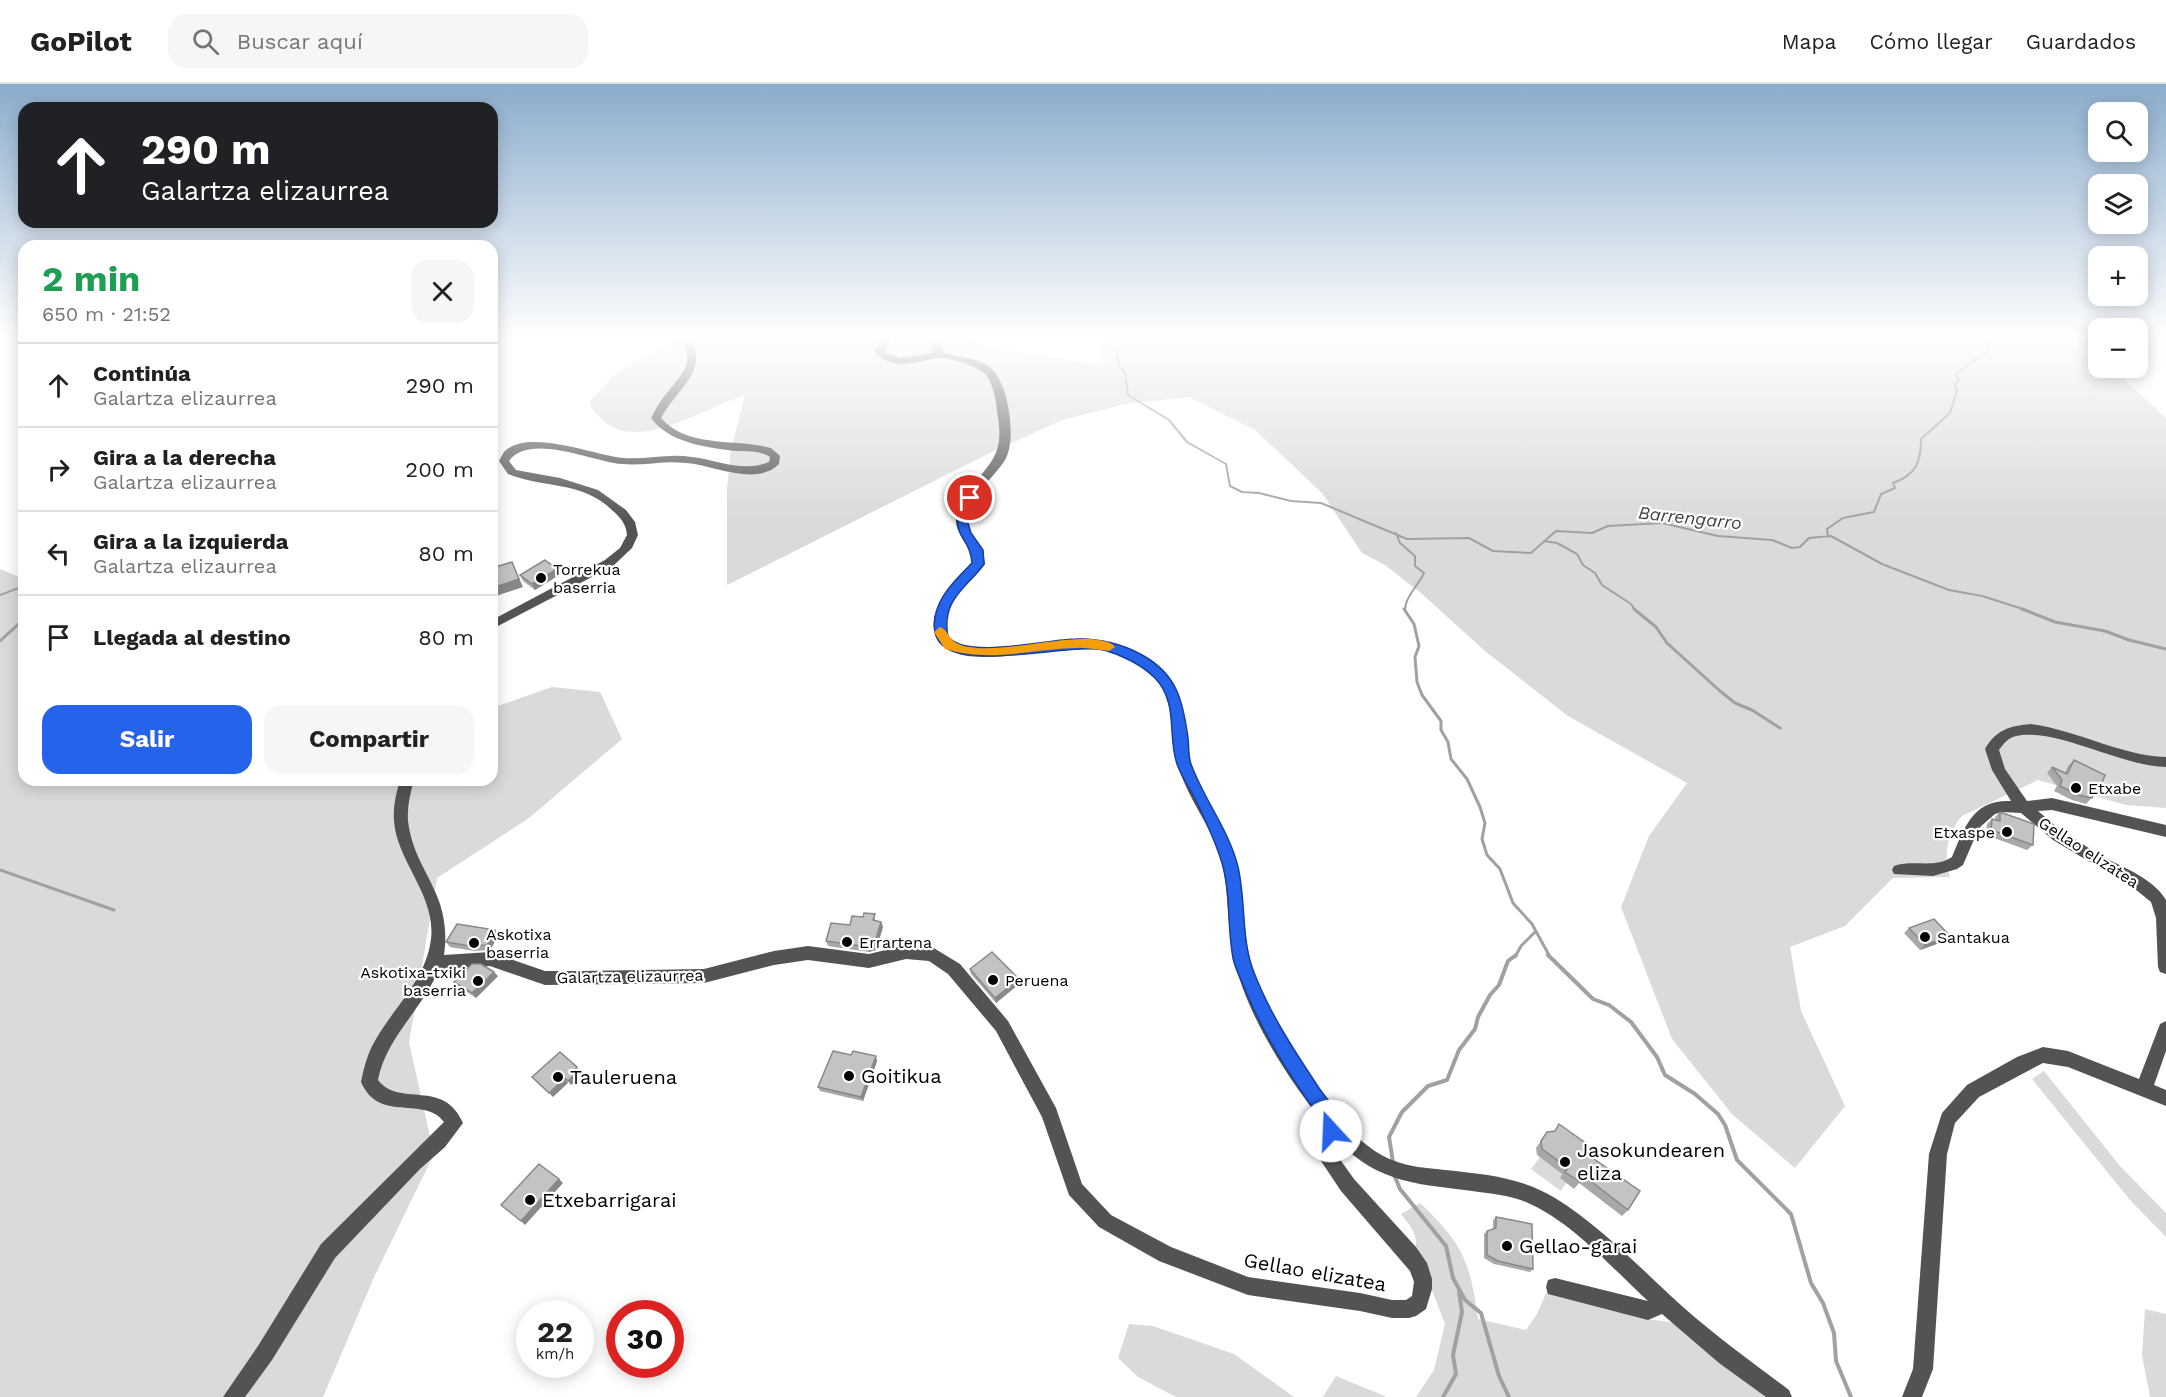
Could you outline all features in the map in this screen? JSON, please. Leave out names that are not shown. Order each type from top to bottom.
[{"type":"street","points":[[498,622],[609,563],[626,549],[633,537],[628,520],[606,499],[580,487],[512,472],[504,461],[512,451],[532,444],[617,460],[685,459],[749,470],[764,469],[774,464],[776,456],[763,448],[725,446],[676,434],[659,423],[656,418],[668,398]]},
{"type":"street","points":[[999,398],[1006,435],[1002,456],[970,498],[963,513],[963,528],[977,550],[978,564],[953,589],[948,599],[940,632],[946,643],[959,649],[988,652],[1077,643],[1105,646],[1137,658],[1159,674],[1175,697],[1184,763],[1220,834],[1230,867],[1236,897],[1241,958],[1245,971],[1260,1006],[1283,1047],[1334,1122],[1348,1138],[1376,1162],[1408,1174],[1479,1181],[1530,1194],[1561,1213],[1725,1355],[1782,1397]]},
{"type":"street","name":"Gellao elizatea","points":[[2166,762],[2124,755],[2046,730],[2007,734],[1995,741],[1992,749],[2003,779],[2023,807],[2068,842],[2137,882],[2159,900],[2164,912],[2166,967]]},
{"type":"street","points":[[233,1397],[276,1336],[328,1251],[414,1163],[439,1141],[454,1123],[442,1107],[426,1102],[388,1098],[376,1092],[369,1082],[378,1051],[419,992],[435,962],[440,935],[435,905],[414,863],[404,833],[400,809],[405,786]]},
{"type":"street","name":"Gellao elizatea","points":[[1899,870],[1915,868],[1933,870],[1952,865],[1958,861],[1967,835],[1981,816],[2002,806],[2023,807],[2052,804],[2166,831]]},
{"type":"street","name":"Galartza elizaurrea","points":[[435,962],[490,959],[545,978],[704,976],[774,958],[808,953],[869,961],[916,952],[932,954],[954,969],[992,1012],[1006,1033]]},
{"type":"street","points":[[2144,1089],[2166,1029]]},
{"type":"street","name":"Gellao elizatea","points":[[1006,1033],[1050,1114],[1074,1189],[1084,1202],[1105,1221],[1166,1254],[1248,1286],[1392,1309],[1409,1309],[1419,1302],[1424,1290],[1422,1275],[1409,1254],[1350,1190],[1333,1168],[1325,1152],[1334,1122]]},
{"type":"street","points":[[1912,1397],[1923,1369],[1938,1154],[1948,1119],[1973,1091],[2043,1054],[2068,1059],[2166,1098]]},
{"type":"street","points":[[1555,1287],[1648,1311],[1665,1304]]},
{"type":"shaded area","points":[[593,398],[737,398],[673,424],[653,430],[634,432],[617,429],[603,420],[591,404]]},
{"type":"shaded area","points":[[744,398],[1178,398],[1126,404],[1062,420],[996,450],[727,585],[727,489],[731,450]]},
{"type":"shaded area","points":[[1192,398],[2144,398],[2166,418],[2166,808],[2126,805],[2038,780],[1962,816],[1953,830],[1948,845],[1947,861],[1950,877],[1893,878],[1845,926],[1790,947],[1801,1011],[1845,1106],[1795,1168],[1732,1114],[1672,1039],[1621,907],[1649,836],[1687,783],[1568,716],[1485,651],[1421,593],[1385,565],[1362,553],[1322,493],[1255,430]]},
{"type":"shaded area","points":[[0,569],[18,576],[18,786],[498,786],[498,706],[552,687],[600,692],[622,739],[529,818],[437,878],[409,1042],[434,1154],[375,1275],[323,1397],[0,1397]]},
{"type":"shaded area","points":[[2044,1071],[2120,1166],[2166,1213],[2166,1237],[2130,1200],[2032,1079]]},
{"type":"shaded area","points":[[1540,1157],[1562,1174],[1560,1178],[1566,1183],[1561,1191],[1531,1169]]},
{"type":"shaded area","points":[[1420,1203],[1446,1230],[1462,1255],[1472,1282],[1478,1319],[1526,1330],[1537,1314],[1547,1291],[1642,1318],[1675,1323],[1767,1397],[1416,1397],[1434,1370],[1445,1324],[1428,1280],[1414,1254],[1416,1243],[1414,1233],[1401,1214]]},
{"type":"shaded area","points":[[2145,1309],[2166,1314],[2166,1397],[2150,1397],[2142,1355]]},
{"type":"shaded area","points":[[1129,1324],[1153,1326],[1234,1354],[1294,1397],[1176,1397],[1138,1377],[1118,1358]]},
{"type":"shaded area","points":[[1336,1376],[1382,1395],[1386,1397],[1323,1397]]},
{"type":"building","points":[[545,560],[557,569],[532,584],[520,575]]},
{"type":"building","points":[[512,562],[519,579],[498,586],[498,566]]},
{"type":"building","name":"Etxabe","points":[[2074,760],[2105,775],[2099,790],[2096,789],[2092,798],[2078,795],[2060,786],[2062,780],[2052,767],[2067,774]]},
{"type":"building","points":[[2000,812],[2034,824],[2033,845],[1991,830],[1992,819],[2000,821]]},
{"type":"building","points":[[864,913],[875,914],[873,920],[881,922],[874,945],[868,947],[826,941],[831,923],[850,925],[852,916],[863,917]]},
{"type":"building","name":"Santakua","points":[[1934,919],[1950,936],[1925,945],[1909,928]]},
{"type":"building","points":[[457,924],[495,930],[487,945],[470,946],[446,942]]},
{"type":"building","name":"Peruena","points":[[992,952],[1019,979],[995,998],[970,969]]},
{"type":"building","name":"Askotixa-txiki baserria","points":[[472,964],[481,964],[494,972],[472,993],[454,982]]},
{"type":"building","name":"Goitikua","points":[[833,1051],[851,1055],[853,1051],[876,1056],[861,1097],[818,1087]]},
{"type":"building","name":"Tauleruena","points":[[560,1052],[577,1067],[572,1072],[575,1074],[568,1081],[565,1078],[549,1093],[532,1077]]},
{"type":"building","points":[[1559,1124],[1587,1144],[1584,1152],[1640,1191],[1628,1210],[1584,1176],[1580,1182],[1565,1172],[1568,1168],[1542,1149],[1541,1141],[1547,1132],[1555,1131]]},
{"type":"building","name":"Etxebarrigarai","points":[[539,1164],[559,1179],[521,1221],[501,1205]]},
{"type":"building","name":"Gellao-garai","points":[[1496,1217],[1532,1224],[1533,1269],[1498,1261],[1487,1255],[1487,1231],[1496,1228]]},
{"type":"waterway","name":"Barrengarro","points":[[1133,398],[1169,420],[1187,442],[1226,464],[1230,486],[1242,492],[1259,493],[1291,501],[1321,503],[1397,535]]},
{"type":"waterway","points":[[1828,536],[1827,529],[1843,518],[1874,512],[1881,494],[1895,488],[1893,483],[1912,472],[1920,454],[1921,439],[1950,413],[1954,398]]},
{"type":"waterway","name":"Barrengarro","points":[[1545,541],[1556,531],[1592,533],[1608,526],[1662,523],[1718,536],[1772,540],[1792,548],[1800,547],[1809,538],[1831,536],[1882,564],[1949,590],[1982,596],[2026,610]]},
{"type":"waterway","name":"Barrengarro","points":[[1397,535],[1407,539],[1469,538],[1493,551],[1531,553],[1545,541]]},
{"type":"waterway","points":[[1397,535],[1400,543],[1415,556],[1415,566],[1424,573],[1409,596],[1405,610]]},
{"type":"waterway","points":[[1545,541],[1557,543],[1577,554],[1583,565],[1595,573],[1602,585],[1631,604],[1635,610]]},
{"type":"waterway","points":[[0,595],[18,588]]},
{"type":"waterway","points":[[1404,609],[1414,624],[1419,646],[1415,657],[1417,682],[1422,695],[1441,721],[1441,730],[1448,742],[1451,759],[1467,779],[1480,807],[1485,823],[1482,839],[1487,855],[1500,869],[1513,903],[1536,931]]},
{"type":"waterway","name":"Barrengarro","points":[[2022,609],[2055,622],[2105,631],[2129,640],[2166,649]]},
{"type":"waterway","points":[[1635,610],[1656,627],[1667,643],[1720,691],[1735,703],[1752,710],[1780,728]]},
{"type":"waterway","points":[[0,641],[18,624]]},
{"type":"waterway","points":[[0,870],[114,910]]},
{"type":"waterway","points":[[1515,957],[1521,946],[1536,931]]},
{"type":"waterway","points":[[1536,931],[1550,957]]},
{"type":"waterway","points":[[1393,1162],[1389,1137],[1402,1112],[1428,1086],[1447,1080],[1459,1050],[1475,1029],[1478,1017],[1490,995],[1499,985],[1508,961],[1516,955]]},
{"type":"waterway","points":[[1550,957],[1593,999],[1609,1005],[1631,1022],[1657,1057],[1665,1075],[1695,1094],[1718,1114],[1725,1125],[1737,1160],[1791,1214],[1811,1283],[1823,1303],[1834,1333],[1836,1361],[1851,1397]]},
{"type":"waterway","points":[[1395,1177],[1400,1189],[1446,1246],[1453,1278],[1465,1300],[1481,1313],[1499,1376],[1509,1397]]},
{"type":"waterway","points":[[1443,1397],[1456,1374],[1453,1355],[1462,1312],[1459,1292]]},
{"type":"slow traffic","points":[[940,632],[950,646],[971,651],[988,652],[1077,643],[1109,647]]},
{"type":"place","name":"Torrekua baserria","points":[[541,578]]},
{"type":"place","name":"Etxabe","points":[[2076,788]]},
{"type":"place","name":"Etxaspe","points":[[2007,832]]},
{"type":"place","name":"Santakua","points":[[1925,937]]},
{"type":"place","name":"Errartena","points":[[847,942]]},
{"type":"place","name":"Askotixa baserria","points":[[474,943]]},
{"type":"place","name":"Peruena","points":[[993,980]]},
{"type":"place","name":"Askotixa-txiki baserria","points":[[478,981]]},
{"type":"place","name":"Goitikua","points":[[849,1076]]},
{"type":"place","name":"Tauleruena","points":[[558,1077]]},
{"type":"place","name":"Jasokundearen eliza","points":[[1565,1162]]},
{"type":"place","name":"Etxebarrigarai","points":[[530,1200]]},
{"type":"place","name":"Gellao-garai","points":[[1507,1246]]},
{"type":"route","points":[[970,498],[965,506],[962,520],[965,534],[977,550],[978,564],[953,589],[948,599],[940,626],[942,637],[950,646],[959,649],[988,652],[1077,643],[1105,646],[1125,652],[1149,665],[1168,685],[1175,697],[1184,763],[1220,834],[1230,867],[1236,897],[1241,958],[1245,971],[1260,1006],[1283,1047],[1334,1122],[1331,1131]]}]
